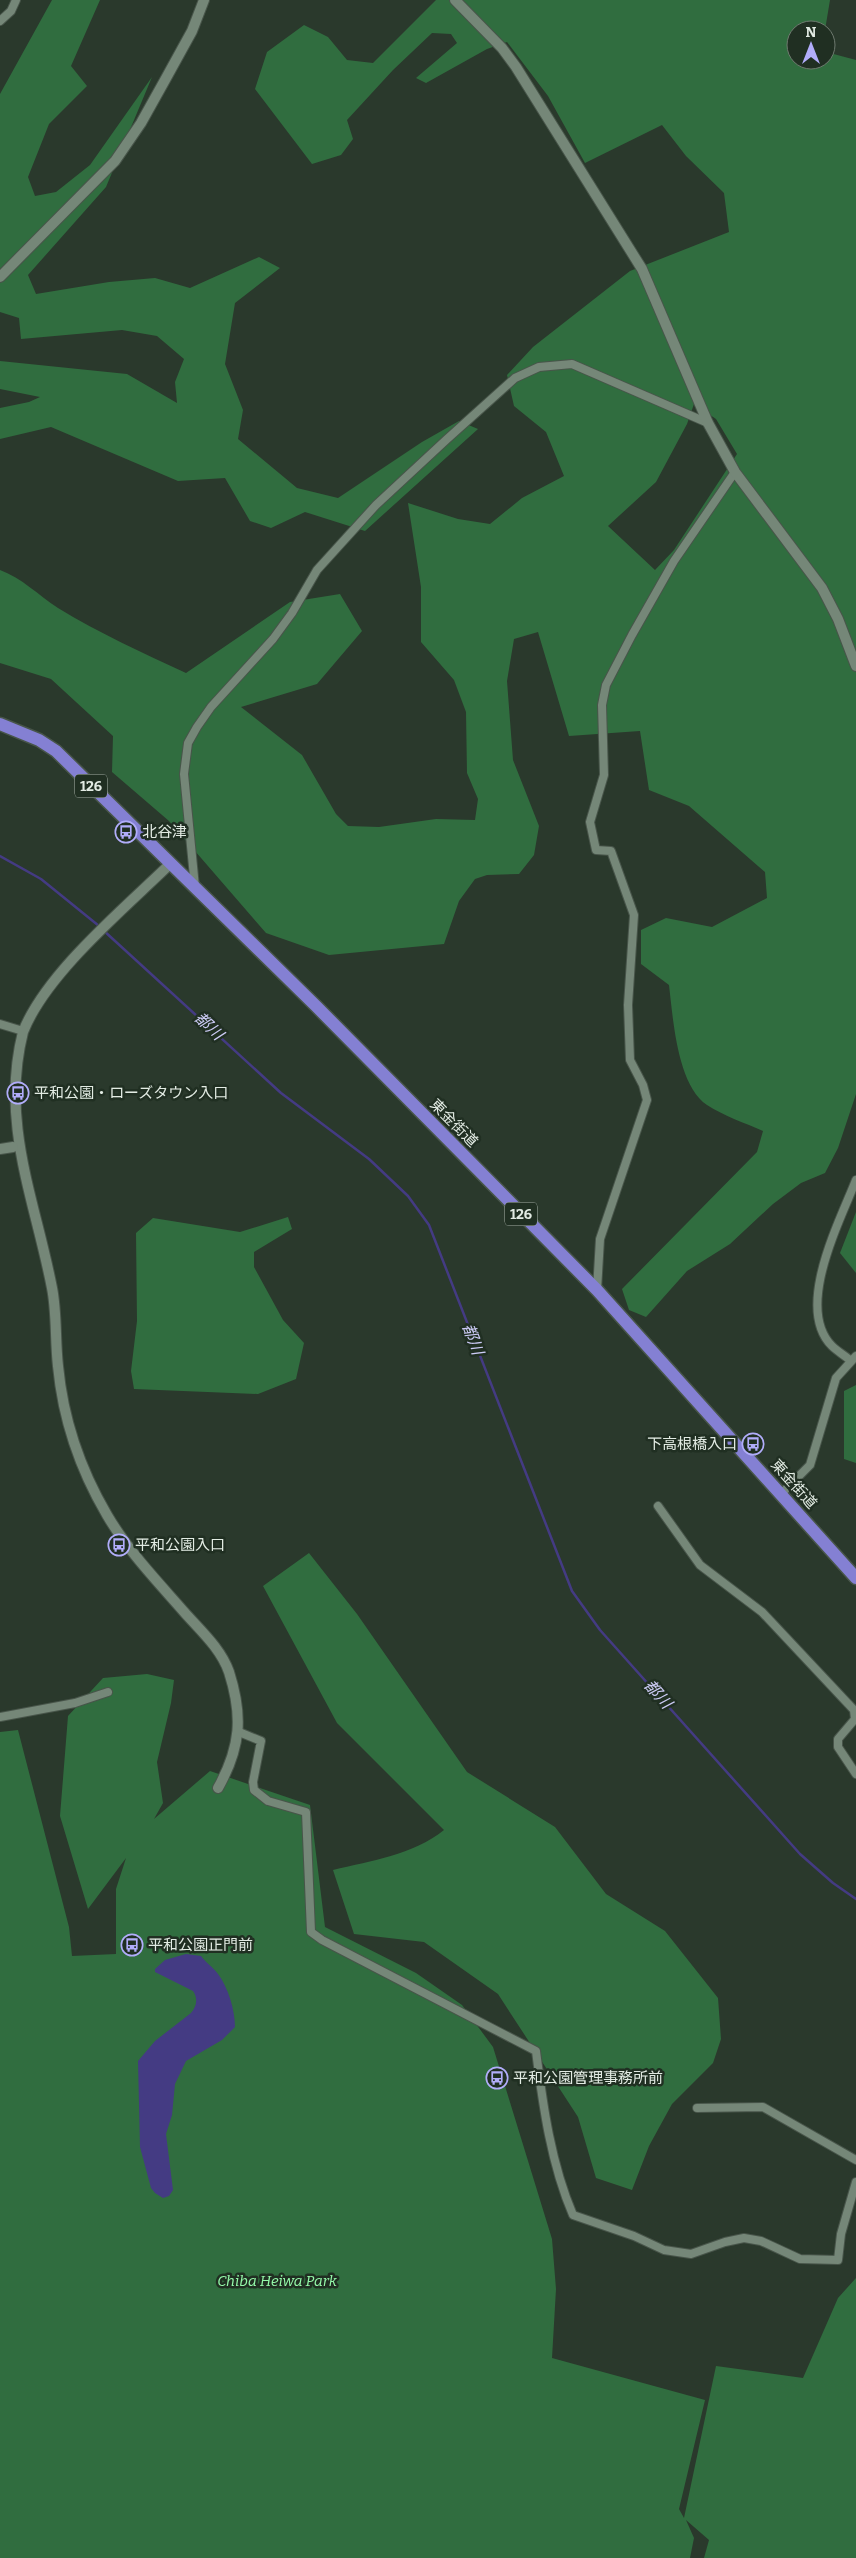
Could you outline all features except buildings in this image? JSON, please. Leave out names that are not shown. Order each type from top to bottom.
[{"type":"highway","name":"東金街道","points":[[0,724],[39,740],[56,751],[195,886],[597,1290],[856,1578]]},
{"type":"street","points":[[0,21],[11,12],[16,0]]},
{"type":"street","points":[[0,277],[115,161],[129,142],[192,31],[204,0]]},
{"type":"street","points":[[455,0],[502,48],[516,67],[642,269],[708,423],[735,472],[822,588],[838,619],[856,666]]},
{"type":"street","points":[[195,886],[184,774],[188,743],[197,727],[211,707],[273,639],[292,613],[317,570],[376,505],[446,440],[515,378],[539,367],[572,364],[708,423]]},
{"type":"street","points":[[597,1290],[600,1239],[647,1100],[643,1085],[630,1060],[628,1005],[634,915],[611,851],[596,850],[590,822],[604,775],[602,705],[606,685],[674,561],[735,472]]},
{"type":"street","points":[[171,863],[55,979],[23,1031],[16,1053],[10,1092],[9,1121],[18,1171],[48,1265],[55,1301],[58,1368],[71,1434],[79,1456],[94,1491],[127,1545],[216,1647],[228,1670],[237,1708],[239,1732],[227,1772],[218,1788]]},
{"type":"street","points":[[0,1024],[23,1031]]},
{"type":"street","points":[[0,1149],[13,1147]]},
{"type":"street","points":[[781,1494],[810,1465],[836,1378],[853,1358],[831,1345],[822,1329],[816,1309],[817,1284],[856,1180]]},
{"type":"street","points":[[658,1506],[700,1565],[762,1612],[855,1709],[855,1719],[838,1739],[838,1747],[848,1765],[856,1774]]},
{"type":"street","points":[[0,1717],[75,1702],[108,1692]]},
{"type":"street","points":[[239,1732],[261,1741],[253,1782],[254,1790],[268,1801],[306,1812],[311,1932],[322,1940],[536,2051],[544,2107],[561,2187],[573,2215],[634,2236],[664,2250],[691,2254],[725,2242],[744,2238],[761,2241],[800,2260],[838,2260],[841,2234],[856,2182]]},
{"type":"street","points":[[697,2108],[763,2107],[856,2160]]},
{"type":"green space","points":[[52,0],[100,0],[71,66],[87,86],[49,124],[28,177],[35,196],[56,192],[90,165],[152,77],[106,187],[28,275],[36,294],[109,282],[155,278],[190,288],[259,257],[280,268],[235,303],[225,364],[243,410],[238,439],[297,488],[338,498],[422,442],[459,421],[478,429],[365,531],[305,512],[271,528],[250,521],[225,478],[178,481],[51,427],[0,439],[0,408],[29,402],[40,397],[0,389],[0,361],[127,374],[177,403],[175,382],[184,359],[157,336],[122,330],[21,339],[19,318],[0,312],[0,94]]},
{"type":"green space","points":[[436,0],[830,0],[827,20],[786,20],[786,70],[836,70],[836,55],[856,60],[856,1094],[838,1148],[825,1173],[801,1183],[773,1204],[730,1244],[687,1271],[646,1317],[629,1310],[622,1289],[757,1152],[763,1131],[727,1116],[707,1105],[697,1095],[689,1082],[678,1050],[669,985],[641,964],[641,930],[666,918],[712,927],[767,898],[765,872],[689,806],[649,790],[640,731],[569,736],[538,632],[514,639],[507,681],[513,760],[539,826],[534,855],[519,874],[487,875],[475,879],[459,901],[444,944],[329,955],[266,933],[169,821],[112,772],[113,736],[51,679],[0,663],[0,570],[16,577],[58,608],[89,626],[186,673],[290,602],[340,594],[362,631],[317,684],[241,707],[302,755],[336,814],[348,826],[379,827],[436,819],[475,820],[478,799],[467,773],[466,712],[454,680],[421,642],[421,587],[408,503],[458,519],[490,524],[522,498],[564,476],[546,432],[514,406],[507,375],[533,347],[630,271],[729,232],[724,193],[686,156],[662,125],[585,163],[548,96],[507,42],[487,49],[426,83],[416,78],[457,43],[451,34],[432,33],[393,70],[347,120],[353,139],[341,155],[312,164],[255,89],[267,52],[304,25],[328,37],[347,60],[373,63]],"holes":[[[694,404],[716,419],[737,454],[674,550],[655,570],[608,526],[656,482],[687,424]]]},
{"type":"green space","points":[[856,1212],[856,1273],[840,1253]]},
{"type":"green space","points":[[288,1217],[292,1229],[254,1252],[254,1267],[283,1320],[304,1343],[296,1379],[258,1394],[134,1389],[131,1371],[137,1321],[136,1233],[153,1218],[240,1232]]},
{"type":"green space","points":[[856,1385],[856,1463],[844,1459],[844,1391]]},
{"type":"green space","points":[[309,1553],[357,1614],[467,1772],[555,1827],[606,1894],[665,1931],[718,1998],[721,2039],[713,2063],[672,2104],[649,2146],[632,2190],[596,2178],[578,2117],[498,1994],[424,1942],[354,1934],[333,1870],[391,1856],[419,1846],[444,1830],[337,1723],[263,1586]]},
{"type":"green space","name":"Chiba Heiwa Park","points":[[147,1674],[174,1680],[171,1703],[157,1762],[163,1803],[154,1819],[210,1771],[310,1805],[325,1927],[416,1973],[462,2005],[493,2047],[552,2239],[556,2289],[552,2358],[705,2400],[679,2509],[684,2518],[716,2366],[803,2378],[838,2298],[856,2278],[856,2558],[704,2558],[709,2540],[686,2520],[694,2538],[690,2558],[0,2558],[0,1732],[18,1730],[69,1927],[72,1956],[116,1954],[116,1889],[126,1858],[88,1909],[60,1816],[68,1716],[103,1678]]},
{"type":"shaded area","points":[[186,1954],[201,1956],[222,1979],[234,2013],[235,2027],[222,2040],[186,2061],[175,2084],[172,2115],[166,2134],[173,2190],[169,2196],[163,2198],[151,2188],[140,2147],[138,2061],[155,2041],[195,2008],[196,1999],[193,1991],[155,1972],[155,1969],[165,1960]]},
{"type":"waterway","name":"都川","points":[[0,856],[41,879],[99,926]]},
{"type":"waterway","name":"都川","points":[[103,930],[281,1093],[369,1159],[408,1196],[429,1225],[572,1591],[600,1630],[800,1854],[833,1883],[856,1899]]},
{"type":"place","name":"北谷津","points":[[126,832]]},
{"type":"place","name":"平和公園・ローズタウン入口","points":[[18,1093]]},
{"type":"place","name":"下高根橋入口","points":[[753,1444]]},
{"type":"place","name":"平和公園入口","points":[[119,1545]]},
{"type":"place","name":"平和公園正門前","points":[[132,1945]]},
{"type":"place","name":"平和公園管理事務所前","points":[[497,2078]]}]
